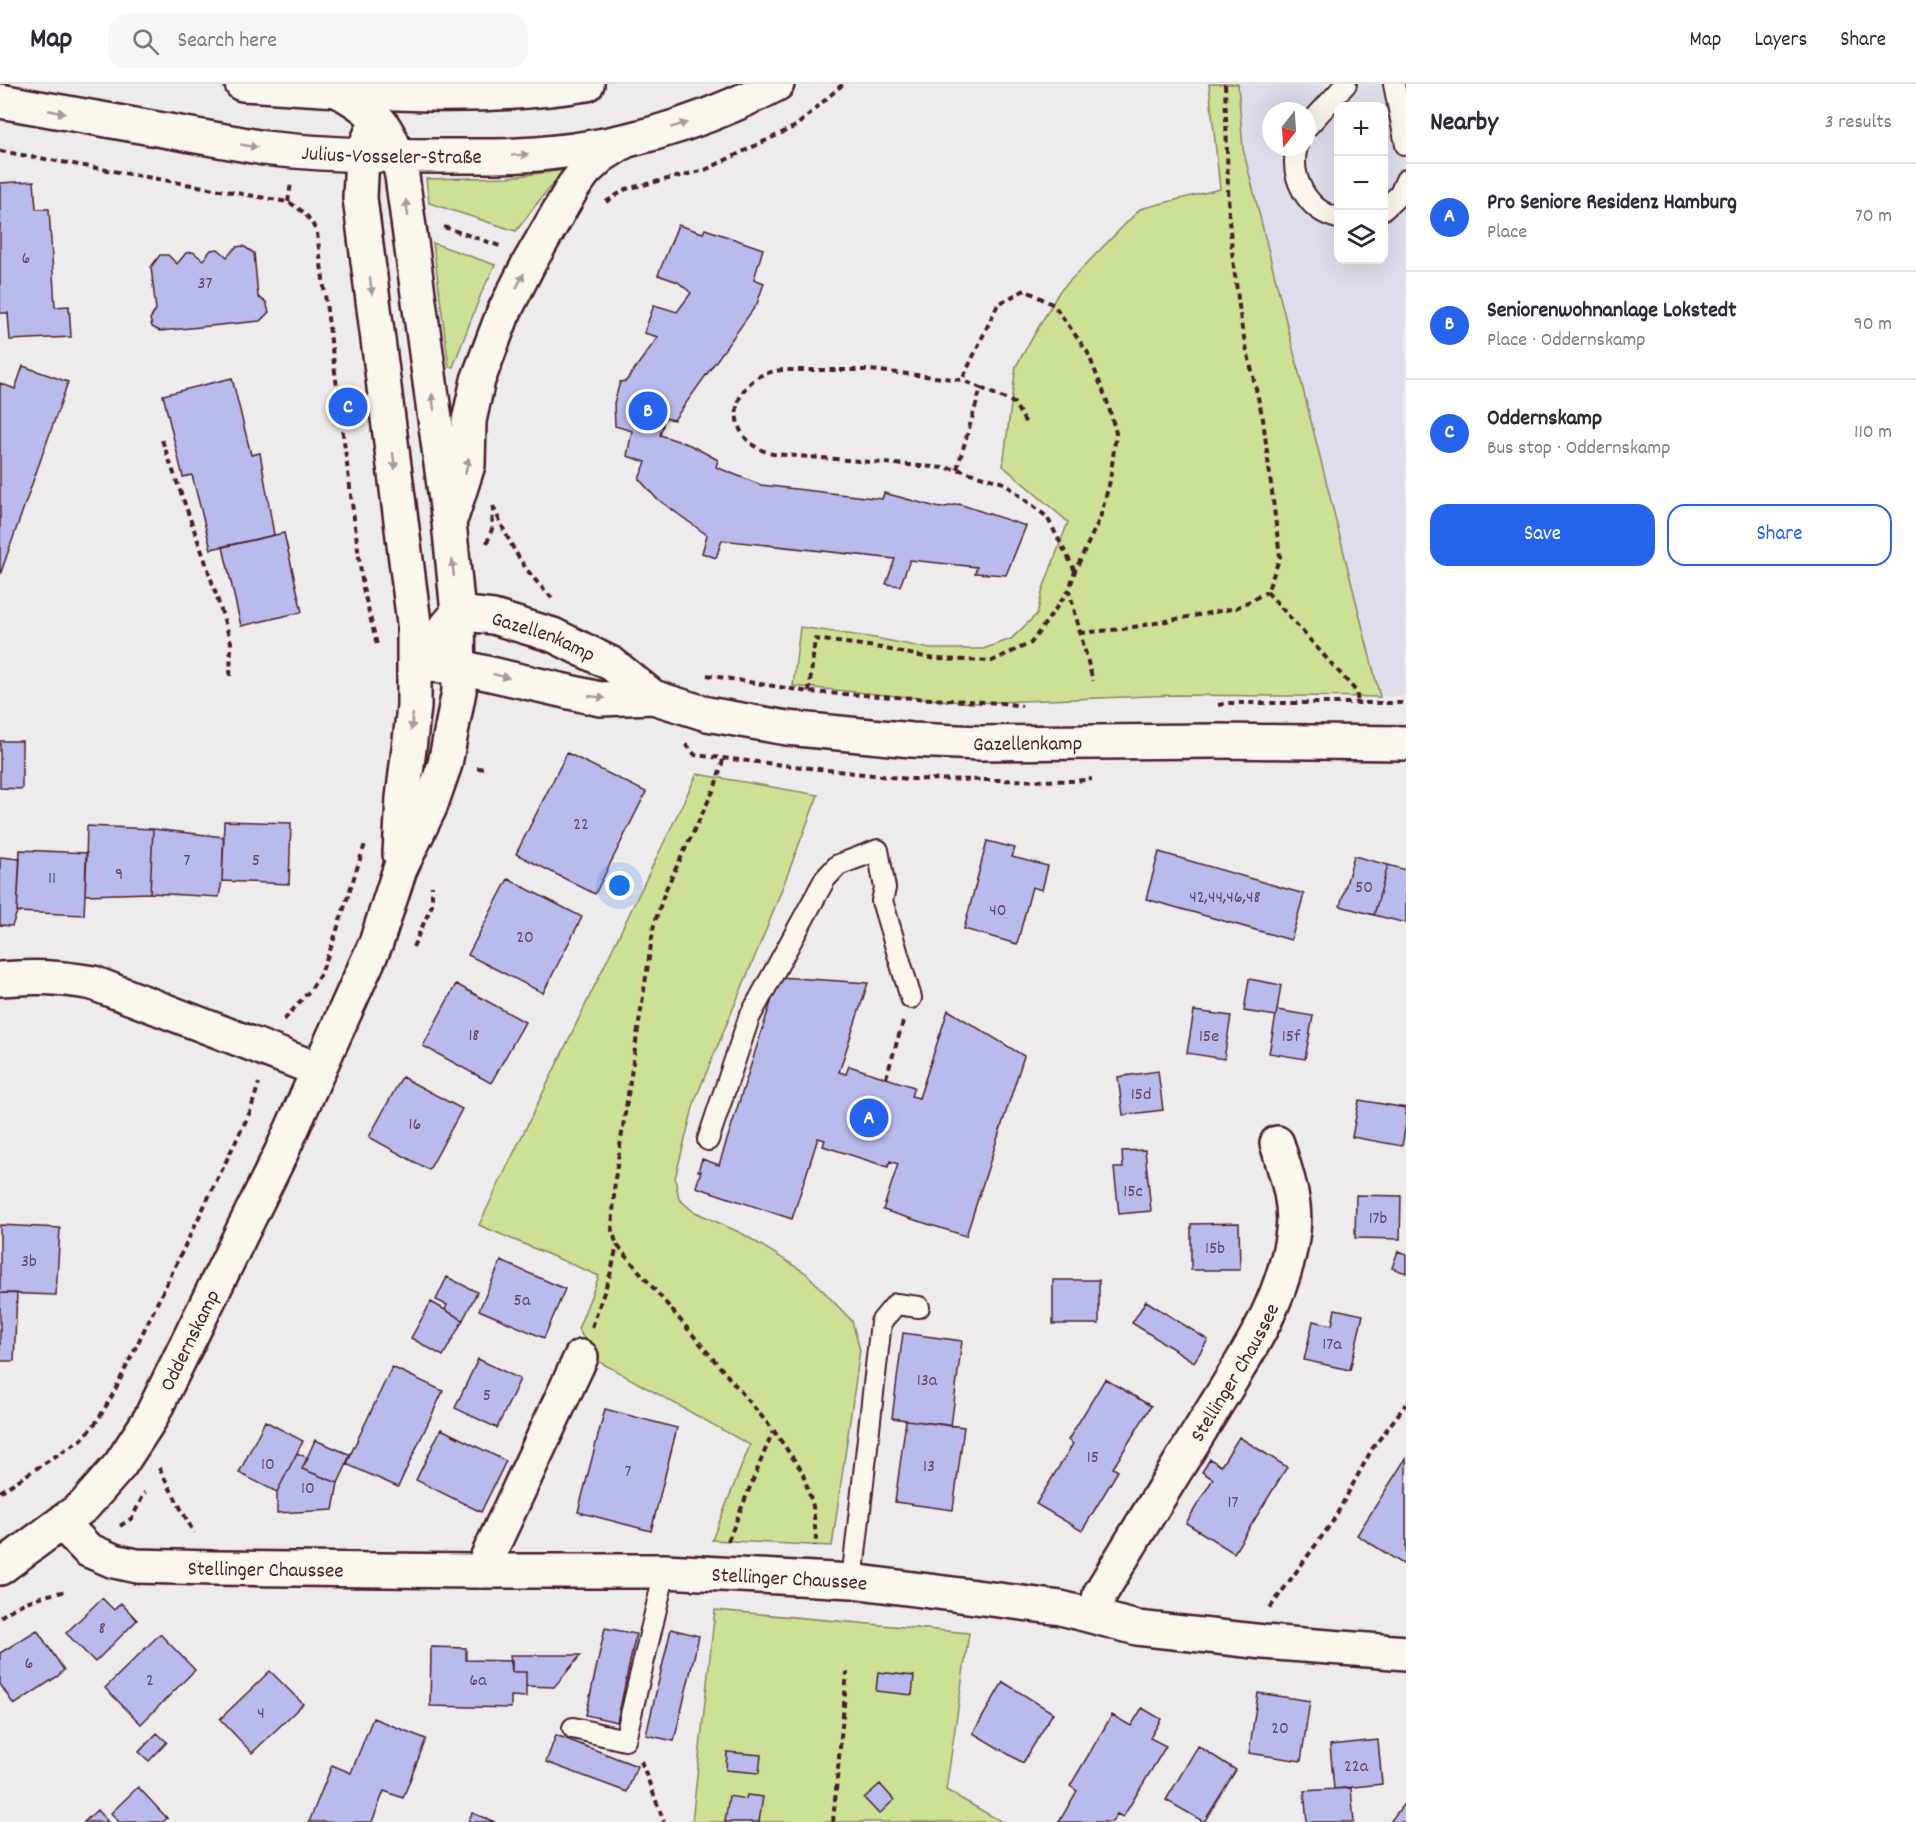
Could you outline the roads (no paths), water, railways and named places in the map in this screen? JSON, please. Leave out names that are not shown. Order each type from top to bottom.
[{"type":"main road","points":[[242,84],[339,91],[469,96],[587,84]]},
{"type":"main road","name":"Julius-Vosseler-Straße","points":[[0,100],[61,113],[264,148],[362,156],[497,156],[537,154],[623,142],[717,112],[777,84]]},
{"type":"main road","name":"Oddernskamp","points":[[0,1568],[84,1506],[110,1479],[150,1419],[233,1252],[319,1070],[376,943],[400,869],[430,807],[445,764],[458,700],[460,667],[458,613],[449,522],[410,223],[398,156],[386,130],[368,108],[339,91]]},
{"type":"main road","name":"Oddernskamp","points":[[400,869],[403,798],[414,706],[414,623],[362,210],[362,156],[370,133],[378,120],[408,94]]},
{"type":"main road","points":[[449,522],[468,465],[469,421],[478,380],[503,314],[529,263],[573,187],[585,171],[601,156],[623,142]]},
{"type":"main road","points":[[415,664],[458,613]]},
{"type":"main road","name":"Gazellenkamp","points":[[458,613],[493,617],[553,635],[612,664],[653,697]]},
{"type":"main road","name":"Gazellenkamp","points":[[415,664],[460,667],[600,699],[653,697],[707,714],[750,722],[832,733],[912,740],[1406,743]]},
{"type":"main road","points":[[0,978],[35,976],[93,983],[319,1070]]},
{"type":"main road","name":"Stellinger Chaussee","points":[[1095,1616],[1100,1594],[1258,1335],[1277,1293],[1293,1231],[1292,1196],[1277,1143]]},
{"type":"main road","points":[[481,1571],[581,1357]]},
{"type":"main road","name":"Stellinger Chaussee","points":[[62,1523],[88,1550],[114,1561],[137,1566],[665,1571],[810,1578],[852,1581],[1061,1608],[1137,1628],[1264,1642],[1406,1653]]},
{"type":"lane","points":[[1316,117],[1346,84]]},
{"type":"lane","points":[[1394,84],[1406,145]]},
{"type":"lane","points":[[1296,156],[1294,166],[1303,192],[1322,212],[1334,216]]},
{"type":"lane","points":[[1388,205],[1400,194],[1406,180]]},
{"type":"lane","points":[[708,1140],[749,1018],[825,879],[838,865],[878,850],[885,888],[882,901],[911,998]]},
{"type":"lane","points":[[852,1581],[881,1322],[896,1304],[919,1307]]},
{"type":"lane","points":[[573,1728],[625,1740],[665,1571]]},
{"type":"place","name":"Oddernskamp","points":[[348,407]]},
{"type":"place","name":"Seniorenwohnanlage Lokstedt","points":[[648,411]]},
{"type":"place","name":"Pro Seniore Residenz Hamburg","points":[[869,1118]]}]
